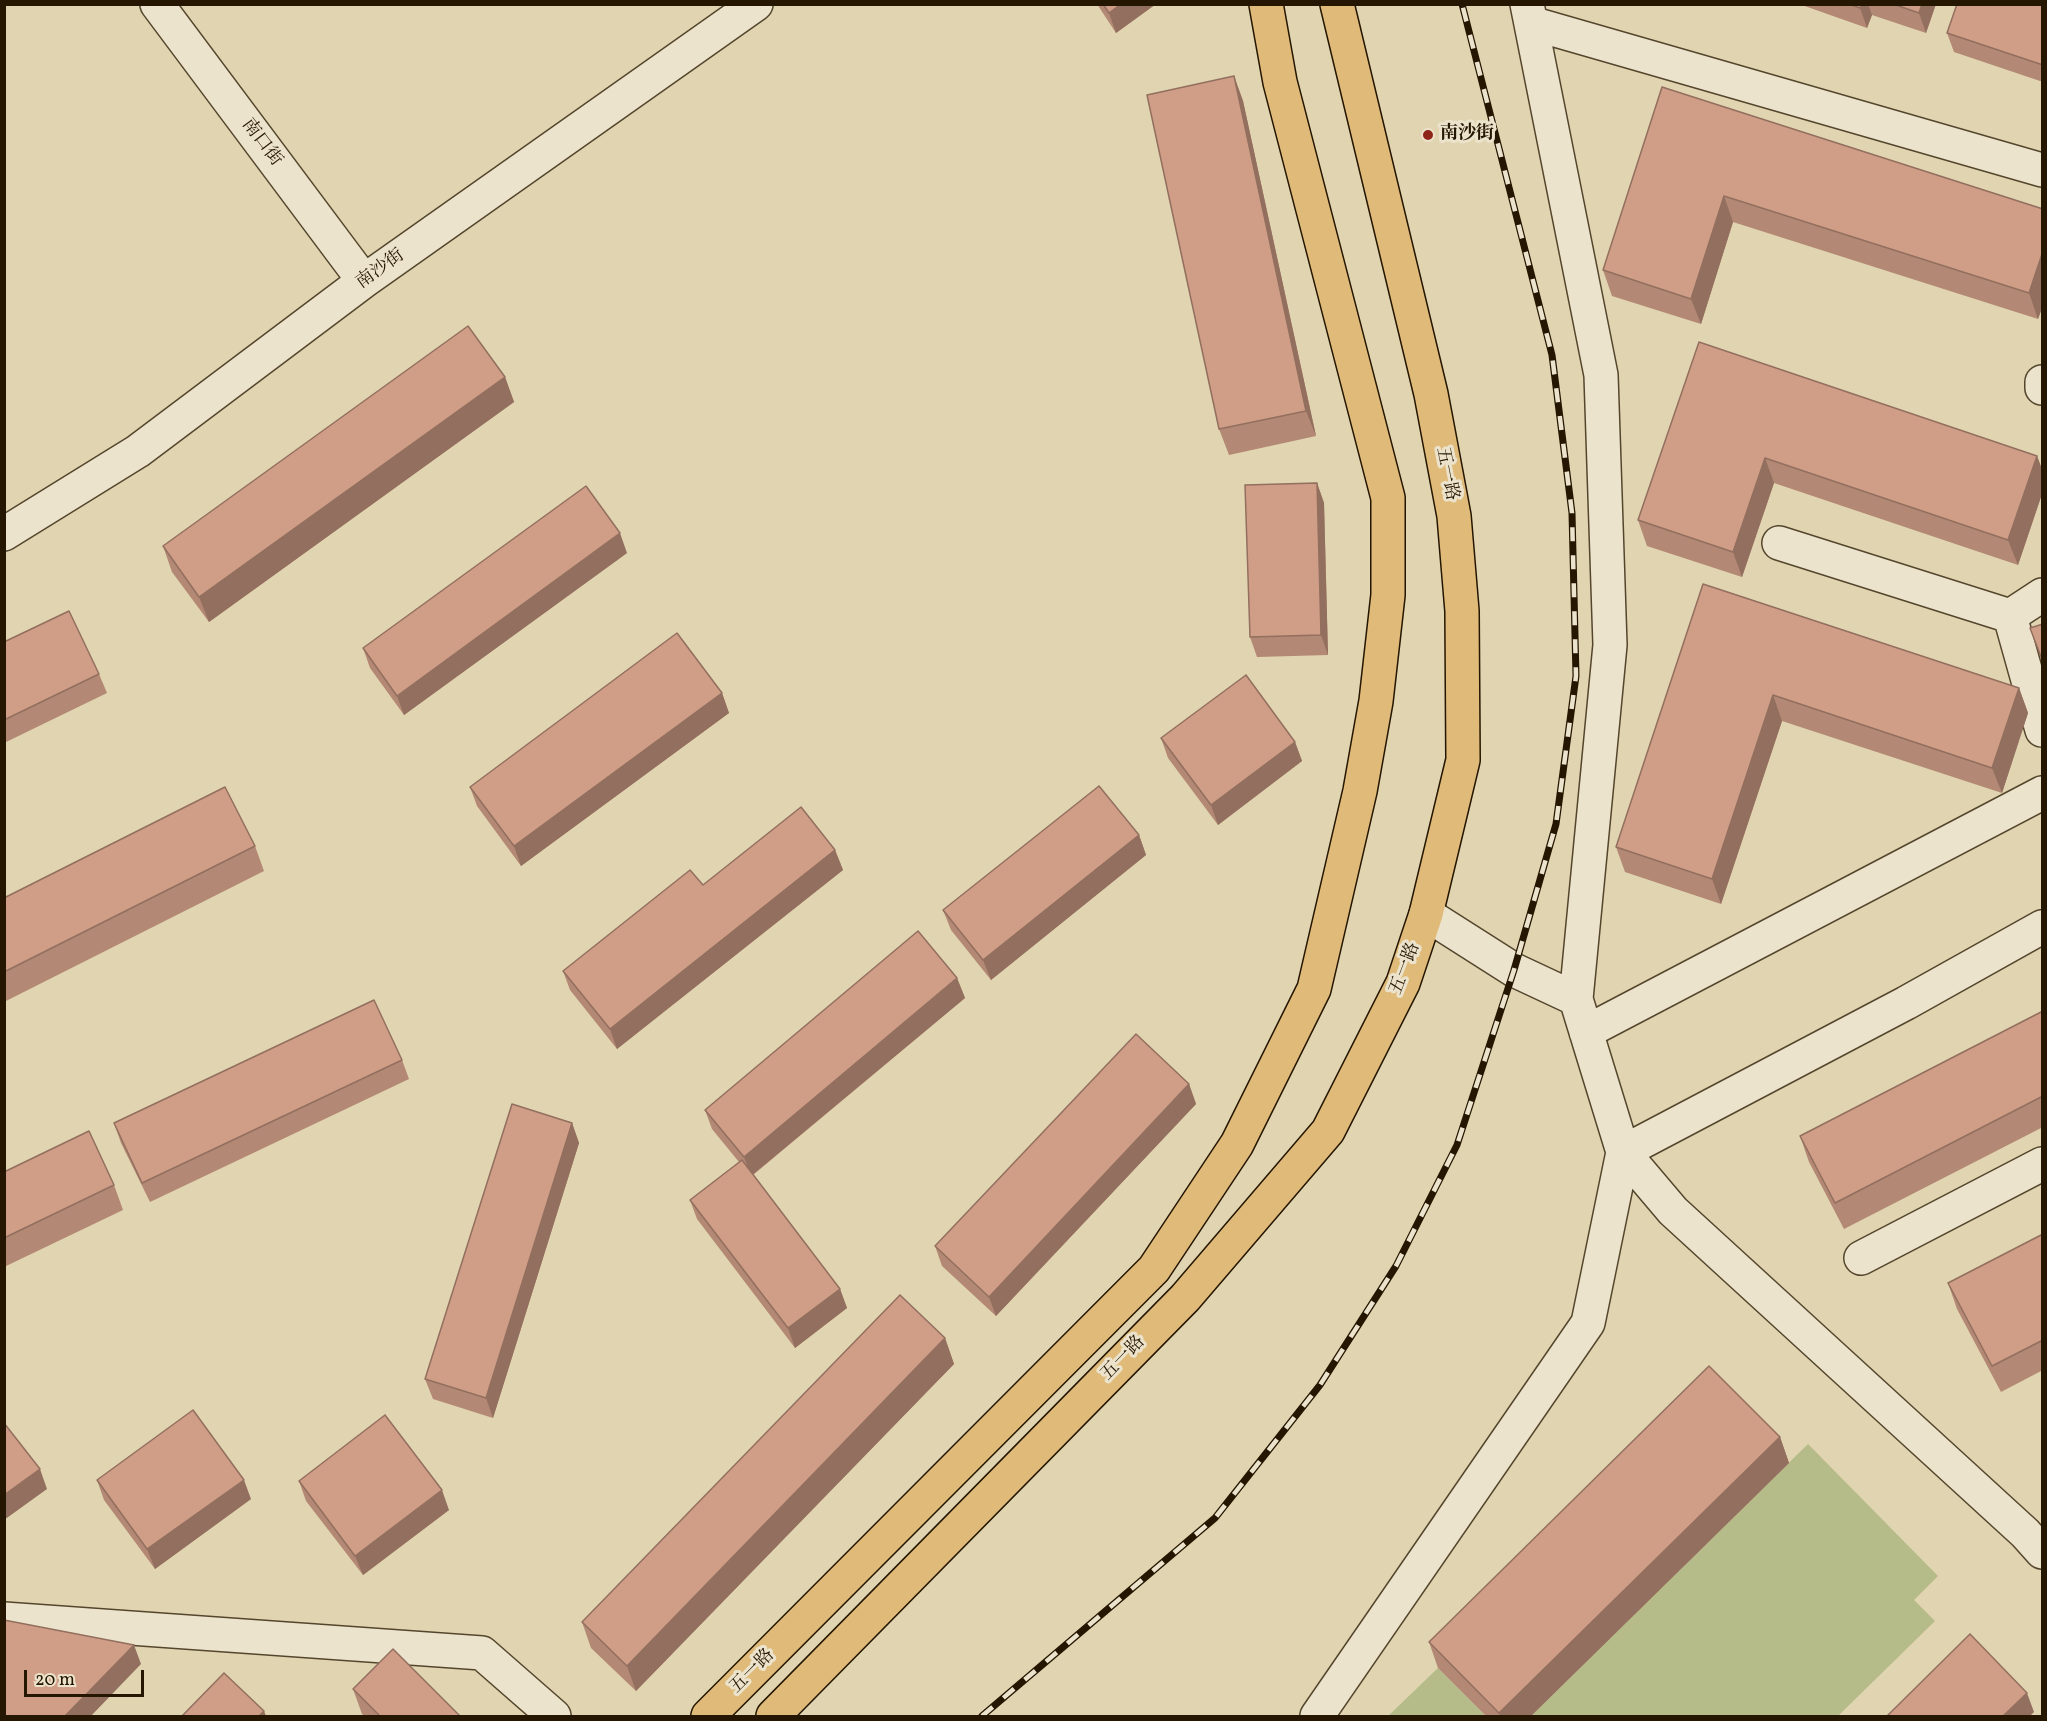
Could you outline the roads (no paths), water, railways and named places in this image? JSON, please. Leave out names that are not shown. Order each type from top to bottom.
[{"type":"main road","name":"五一路","points":[[708,1716],[1154,1269],[1237,1144],[1314,989],[1360,792],[1376,701],[1388,595],[1388,498],[1280,82],[1266,4]]},
{"type":"main road","name":"五一路","points":[[773,1716],[1185,1298],[1328,1131],[1403,983],[1426,914],[1463,760],[1462,611],[1454,516],[1431,394],[1337,4]]},
{"type":"street","name":"南口街","points":[[157,4],[364,281]]},
{"type":"street","name":"南沙街","points":[[4,534],[138,451],[364,281],[756,4]]},
{"type":"street","points":[[2037,1535],[1673,1210],[1623,1152],[1576,999],[1610,645],[1601,375],[1529,14],[2043,170]]},
{"type":"street","points":[[2043,382],[2043,388]]},
{"type":"street","points":[[1779,543],[2010,616]]},
{"type":"street","points":[[2010,616],[2043,595]]},
{"type":"street","points":[[2010,616],[2043,730]]},
{"type":"street","points":[[1586,1032],[2043,793]]},
{"type":"street","points":[[1426,914],[1514,970],[1576,999]]},
{"type":"street","points":[[1623,1152],[1906,1003],[2043,927]]},
{"type":"street","points":[[1317,1716],[1588,1323],[1623,1152]]},
{"type":"street","points":[[1862,1258],[2043,1164]]},
{"type":"street","points":[[4,1618],[482,1653],[554,1716]]},
{"type":"railway","points":[[982,1716],[1215,1518],[1320,1385],[1396,1266],[1457,1145],[1514,970],[1556,824],[1576,676],[1572,513],[1552,355],[1462,4]]},
{"type":"place","name":"南沙街","points":[[1428,135]]}]
